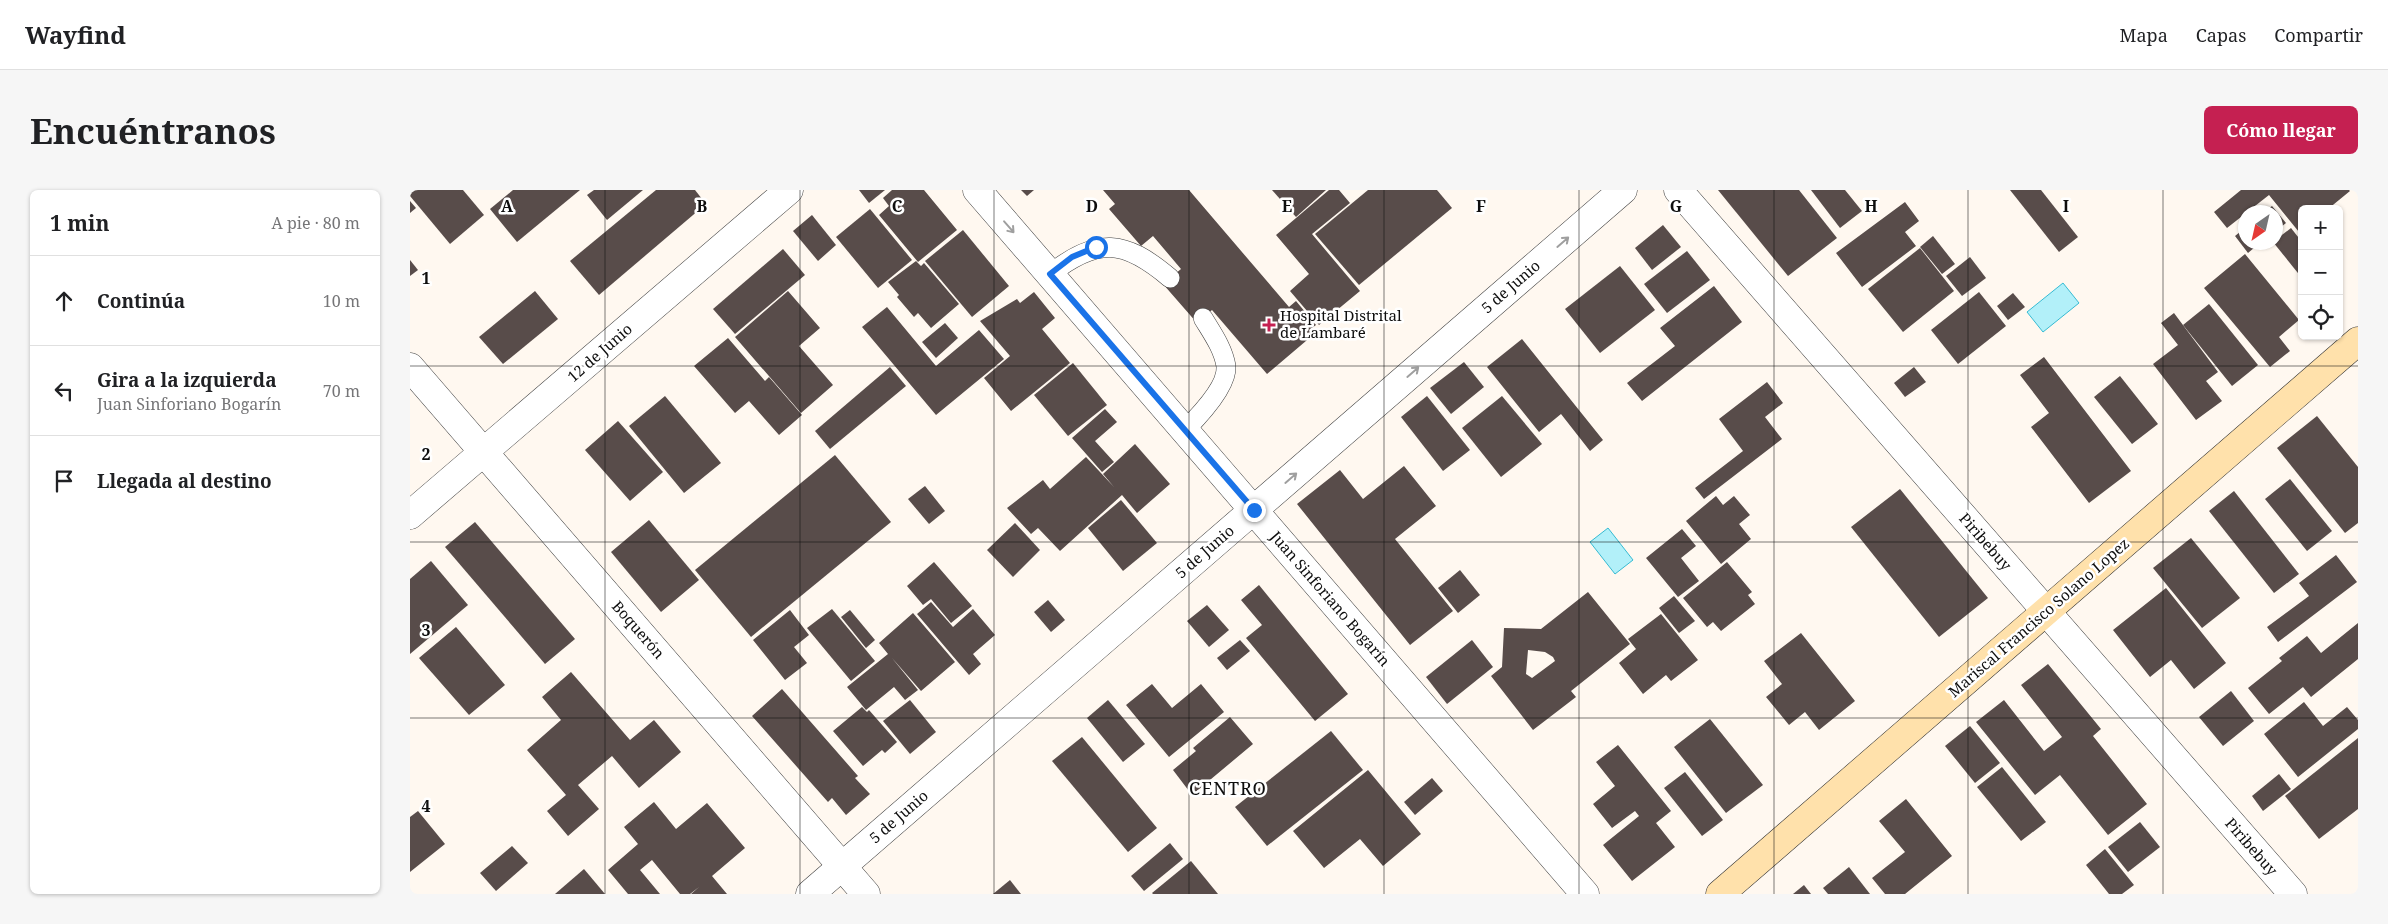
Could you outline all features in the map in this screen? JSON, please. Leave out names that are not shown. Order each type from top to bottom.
[{"type":"street","name":"12 de Junio","points":[[410,515],[789,190]]},
{"type":"street","name":"Juan Sinforiano Bogarín","points":[[978,190],[1585,894]]},
{"type":"street","name":"5 de Junio","points":[[810,894],[1623,190]]},
{"type":"street","name":"Piribebuy","points":[[1678,190],[2293,894]]},
{"type":"street","name":"Mariscal Francisco Solano Lopez","points":[[1720,894],[2358,342]]},
{"type":"street","name":"Boquerón","points":[[410,367],[866,894]]},
{"type":"lane","points":[[1050,274],[1072,257],[1096,247],[1121,248],[1149,261],[1170,278]]},
{"type":"lane","points":[[1185,430],[1216,394],[1226,369],[1220,346],[1203,318]]},
{"type":"water","points":[[2063,283],[2079,303],[2043,332],[2027,312]]},
{"type":"water","points":[[1608,528],[1633,560],[1615,574],[1590,542]]},
{"type":"building","points":[[410,190],[463,190],[484,215],[450,244],[410,196]]},
{"type":"building","points":[[513,190],[580,190],[517,242],[490,209]]},
{"type":"building","points":[[594,190],[643,190],[607,220],[587,195]]},
{"type":"building","points":[[656,190],[695,190],[706,204],[599,295],[570,261]]},
{"type":"building","points":[[859,190],[885,190],[869,203]]},
{"type":"building","points":[[892,190],[924,190],[957,230],[918,262],[879,215],[889,206],[883,198]]},
{"type":"building","points":[[1021,190],[1034,190],[1027,196]]},
{"type":"building","points":[[1103,190],[1189,190],[1289,307],[1296,301],[1316,325],[1309,330],[1313,335],[1267,374],[1212,310],[1197,323],[1163,284],[1181,269],[1153,236],[1141,246],[1109,209],[1115,204]]},
{"type":"building","points":[[1272,190],[1326,190],[1296,217]]},
{"type":"building","points":[[1329,190],[1339,190],[1350,203],[1312,234],[1360,291],[1319,325],[1290,291],[1309,274],[1276,235]]},
{"type":"building","points":[[1368,190],[1437,190],[1452,208],[1359,285],[1315,234]]},
{"type":"building","points":[[1718,190],[1799,190],[1837,238],[1788,276]]},
{"type":"building","points":[[1811,190],[1845,190],[1862,211],[1840,228]]},
{"type":"building","points":[[2010,190],[2041,190],[2078,237],[2059,252]]},
{"type":"building","points":[[2241,190],[2350,191],[2333,205],[2298,205],[2298,231],[2283,212],[2283,205],[2277,205],[2269,195],[2256,205],[2238,205],[2238,219],[2227,228],[2214,212]]},
{"type":"building","points":[[410,201],[416,208],[410,213]]},
{"type":"building","points":[[1905,202],[1919,221],[1905,232],[1916,246],[1862,287],[1836,253]]},
{"type":"building","points":[[870,209],[912,260],[878,288],[836,237]]},
{"type":"building","points":[[812,215],[836,245],[818,261],[793,231]]},
{"type":"building","points":[[1663,225],[1681,247],[1652,270],[1635,248]]},
{"type":"building","points":[[2291,228],[2298,237],[2298,273],[2279,250],[2283,250],[2283,234]]},
{"type":"building","points":[[963,230],[1009,286],[972,317],[925,261]]},
{"type":"building","points":[[1933,236],[1955,264],[1942,274],[1920,247]]},
{"type":"building","points":[[1920,248],[1954,291],[1903,332],[1868,289]]},
{"type":"building","points":[[783,249],[805,275],[735,334],[713,309]]},
{"type":"building","points":[[1687,251],[1710,280],[1667,313],[1644,284]]},
{"type":"building","points":[[2245,254],[2298,319],[2279,337],[2290,351],[2270,367],[2204,288]]},
{"type":"building","points":[[1970,257],[1986,278],[1962,296],[1946,276]]},
{"type":"building","points":[[410,260],[418,270],[410,276]]},
{"type":"building","points":[[916,261],[921,266],[924,263],[959,304],[931,328],[918,313],[914,317],[897,297],[899,295],[888,282]]},
{"type":"building","points":[[1620,266],[1655,310],[1600,353],[1565,309]]},
{"type":"building","points":[[1714,286],[1742,322],[1642,401],[1627,383],[1675,346],[1660,328]]},
{"type":"building","points":[[535,291],[558,319],[503,364],[479,337]]},
{"type":"building","points":[[788,291],[820,328],[799,346],[833,385],[801,413],[735,337]]},
{"type":"building","points":[[1034,292],[1055,318],[1042,329],[1070,363],[1011,411],[984,378],[1010,356],[980,321],[1017,299],[1020,303]]},
{"type":"building","points":[[1979,292],[2006,326],[1958,364],[1931,330]]},
{"type":"building","points":[[2013,293],[2025,307],[2008,320],[1997,306]]},
{"type":"building","points":[[2209,304],[2258,365],[2232,386],[2183,325]]},
{"type":"building","points":[[887,307],[936,366],[979,330],[1004,359],[936,415],[862,327]]},
{"type":"building","points":[[2174,313],[2218,372],[2206,381],[2222,401],[2196,420],[2153,364],[2178,345],[2161,323]]},
{"type":"building","points":[[945,323],[958,338],[936,358],[922,342]]},
{"type":"building","points":[[728,338],[765,381],[769,377],[802,415],[779,435],[749,401],[735,413],[694,366]]},
{"type":"building","points":[[1522,339],[1603,440],[1590,451],[1561,414],[1539,432],[1487,367]]},
{"type":"building","points":[[2044,357],[2131,471],[2089,503],[2031,427],[2049,413],[2020,375]]},
{"type":"building","points":[[1464,362],[1484,387],[1451,414],[1430,388]]},
{"type":"building","points":[[1073,363],[1107,405],[1068,436],[1034,395]]},
{"type":"building","points":[[890,367],[906,386],[830,449],[815,431]]},
{"type":"building","points":[[1914,367],[1926,382],[1905,397],[1894,383]]},
{"type":"building","points":[[2120,376],[2158,424],[2132,444],[2094,397]]},
{"type":"building","points":[[1767,382],[1783,403],[1765,417],[1782,439],[1704,499],[1695,488],[1743,451],[1719,419]]},
{"type":"building","points":[[665,396],[721,463],[684,493],[629,426]]},
{"type":"building","points":[[1427,396],[1470,450],[1443,471],[1401,417]]},
{"type":"building","points":[[1502,396],[1542,444],[1501,477],[1462,428]]},
{"type":"building","points":[[1105,409],[1117,422],[1095,441],[1114,462],[1102,472],[1072,438]]},
{"type":"building","points":[[2317,416],[2358,467],[2358,523],[2345,533],[2277,448]]},
{"type":"building","points":[[618,421],[663,472],[630,501],[585,450]]},
{"type":"building","points":[[1135,444],[1170,484],[1137,513],[1122,495],[1060,551],[1038,528],[1031,534],[1007,508],[1043,480],[1050,489],[1086,457],[1114,487],[1103,474]]},
{"type":"building","points":[[835,455],[891,522],[751,637],[695,570]]},
{"type":"building","points":[[1404,466],[1436,506],[1395,539],[1453,611],[1410,645],[1297,504],[1340,470],[1363,499]]},
{"type":"building","points":[[2290,479],[2332,531],[2307,551],[2265,499]]},
{"type":"building","points":[[925,486],[945,511],[929,524],[908,499]]},
{"type":"building","points":[[1900,489],[1988,598],[1939,637],[1851,527]]},
{"type":"building","points":[[2234,491],[2299,574],[2274,593],[2209,511]]},
{"type":"building","points":[[1716,496],[1723,505],[1734,496],[1750,515],[1739,524],[1751,539],[1721,564],[1686,521]]},
{"type":"building","points":[[1121,500],[1157,543],[1123,571],[1088,528]]},
{"type":"building","points":[[649,520],[699,580],[661,612],[611,552]]},
{"type":"building","points":[[475,522],[575,639],[545,664],[445,547]]},
{"type":"building","points":[[1015,523],[1040,550],[1013,577],[987,550]]},
{"type":"building","points":[[1682,529],[1696,546],[1681,558],[1699,581],[1678,597],[1646,558]]},
{"type":"building","points":[[2191,538],[2240,598],[2202,628],[2153,568]]},
{"type":"building","points":[[2336,555],[2357,582],[2278,642],[2267,627],[2309,596],[2299,583]]},
{"type":"building","points":[[431,561],[468,605],[410,654],[410,579]]},
{"type":"building","points":[[934,562],[972,606],[951,623],[931,599],[923,605],[907,586]]},
{"type":"building","points":[[1727,562],[1752,592],[1748,595],[1755,604],[1721,631],[1713,622],[1707,627],[1683,598]]},
{"type":"building","points":[[1460,570],[1480,595],[1458,613],[1438,588]]},
{"type":"building","points":[[1259,585],[1348,694],[1315,721],[1246,638],[1262,625],[1241,600]]},
{"type":"building","points":[[2166,588],[2226,663],[2194,689],[2171,660],[2150,677],[2113,630]]},
{"type":"building","points":[[1588,592],[1630,644],[1571,691],[1576,697],[1533,730],[1491,676],[1502,667],[1504,628],[1541,629]],"holes":[[[1528,650],[1545,652],[1553,657],[1555,661],[1532,678],[1526,674]]]},
{"type":"building","points":[[1674,596],[1695,621],[1679,633],[1659,608]]},
{"type":"building","points":[[1048,600],[1065,620],[1051,632],[1034,612]]},
{"type":"building","points":[[931,602],[953,627],[973,609],[995,635],[973,654],[981,664],[969,675],[917,614]]},
{"type":"building","points":[[1207,605],[1229,630],[1209,647],[1187,621]]},
{"type":"building","points":[[832,609],[875,661],[851,681],[807,628]]},
{"type":"building","points":[[790,610],[809,635],[794,647],[807,663],[785,680],[753,640]]},
{"type":"building","points":[[850,610],[875,640],[866,648],[841,617]]},
{"type":"building","points":[[913,613],[955,662],[921,691],[892,658],[918,690],[905,700],[894,687],[866,710],[847,687],[888,654],[879,643]]},
{"type":"building","points":[[1661,614],[1698,660],[1671,681],[1666,675],[1643,694],[1619,663],[1636,649],[1628,639]]},
{"type":"building","points":[[2358,623],[2358,659],[2311,697],[2303,687],[2269,714],[2248,688],[2282,661],[2279,658],[2307,636],[2321,653]]},
{"type":"building","points":[[456,627],[505,685],[469,715],[419,658]]},
{"type":"building","points":[[1801,633],[1855,701],[1819,730],[1805,712],[1789,725],[1766,697],[1782,684],[1764,661]]},
{"type":"building","points":[[1240,640],[1250,651],[1227,670],[1217,658]]},
{"type":"building","points":[[1472,640],[1493,667],[1447,704],[1426,677]]},
{"type":"building","points":[[2048,664],[2101,729],[2093,736],[2147,804],[2108,835],[2060,775],[2035,795],[1976,722],[2004,700],[2044,751],[2062,737],[2021,685]]},
{"type":"building","points":[[571,672],[630,740],[654,720],[681,752],[639,788],[612,756],[578,785],[599,809],[568,836],[547,811],[566,795],[527,750],[561,720],[542,697]]},
{"type":"building","points":[[1152,684],[1172,708],[1201,684],[1224,712],[1169,757],[1126,705]]},
{"type":"building","points":[[782,689],[858,776],[855,778],[870,794],[846,815],[832,798],[828,802],[752,716]]},
{"type":"building","points":[[2231,691],[2254,721],[2223,746],[2199,717]]},
{"type":"building","points":[[910,700],[936,732],[910,754],[883,721]]},
{"type":"building","points":[[1108,700],[1145,744],[1123,762],[1087,718]]},
{"type":"building","points":[[2304,702],[2323,726],[2347,707],[2358,720],[2358,729],[2298,777],[2264,734]]},
{"type":"building","points":[[862,707],[867,712],[869,710],[897,742],[885,753],[882,750],[863,766],[833,731]]},
{"type":"building","points":[[1230,717],[1253,744],[1192,795],[1173,770],[1196,751],[1193,748]]},
{"type":"building","points":[[1710,719],[1763,785],[1726,813],[1674,747]]},
{"type":"building","points":[[1970,726],[2000,763],[1975,783],[1945,746]]},
{"type":"building","points":[[1331,731],[1363,770],[1267,846],[1235,807]]},
{"type":"building","points":[[1082,737],[1157,828],[1128,852],[1052,761]]},
{"type":"building","points":[[2358,738],[2358,809],[2319,839],[2285,796]]},
{"type":"building","points":[[1618,745],[1671,811],[1656,823],[1675,847],[1632,881],[1603,845],[1639,816],[1635,811],[1612,828],[1593,804],[1615,786],[1596,762]]},
{"type":"building","points":[[2002,767],[2046,822],[2021,841],[1977,787]]},
{"type":"building","points":[[1368,770],[1421,834],[1383,866],[1360,839],[1324,868],[1293,831]]},
{"type":"building","points":[[1685,772],[1723,820],[1702,836],[1664,788]]},
{"type":"building","points":[[2279,774],[2291,789],[2263,811],[2252,796]]},
{"type":"building","points":[[1432,778],[1443,791],[1415,815],[1404,802]]},
{"type":"building","points":[[1906,799],[1952,856],[1905,894],[1885,894],[1872,878],[1905,852],[1879,821]]},
{"type":"building","points":[[654,802],[676,829],[707,803],[745,848],[712,876],[727,894],[691,894],[699,887],[690,894],[680,894],[652,860],[640,870],[660,894],[628,894],[608,870],[638,844],[624,827]]},
{"type":"building","points":[[418,811],[445,844],[410,872],[410,817]]},
{"type":"building","points":[[2140,822],[2160,847],[2128,872],[2108,847]]},
{"type":"building","points":[[1170,843],[1183,859],[1144,891],[1131,876]]},
{"type":"building","points":[[512,846],[528,863],[496,891],[480,873]]},
{"type":"building","points":[[2105,849],[2134,885],[2122,894],[2109,894],[2086,865]]},
{"type":"building","points":[[1191,861],[1218,894],[1152,893]]},
{"type":"building","points":[[1849,867],[1870,894],[1828,894],[1823,888]]},
{"type":"building","points":[[584,869],[605,894],[555,894]]},
{"type":"building","points":[[1010,880],[1021,894],[993,894]]},
{"type":"building","points":[[1804,885],[1811,894],[1793,894]]},
{"type":"place","name":"Hospital Distrital de Lambaré","points":[[1269,325]]},
{"type":"district","name":"CENTRO","points":[[1228,789]]},
{"type":"route","points":[[1096,247],[1072,257],[1050,274],[1254,510]]}]
